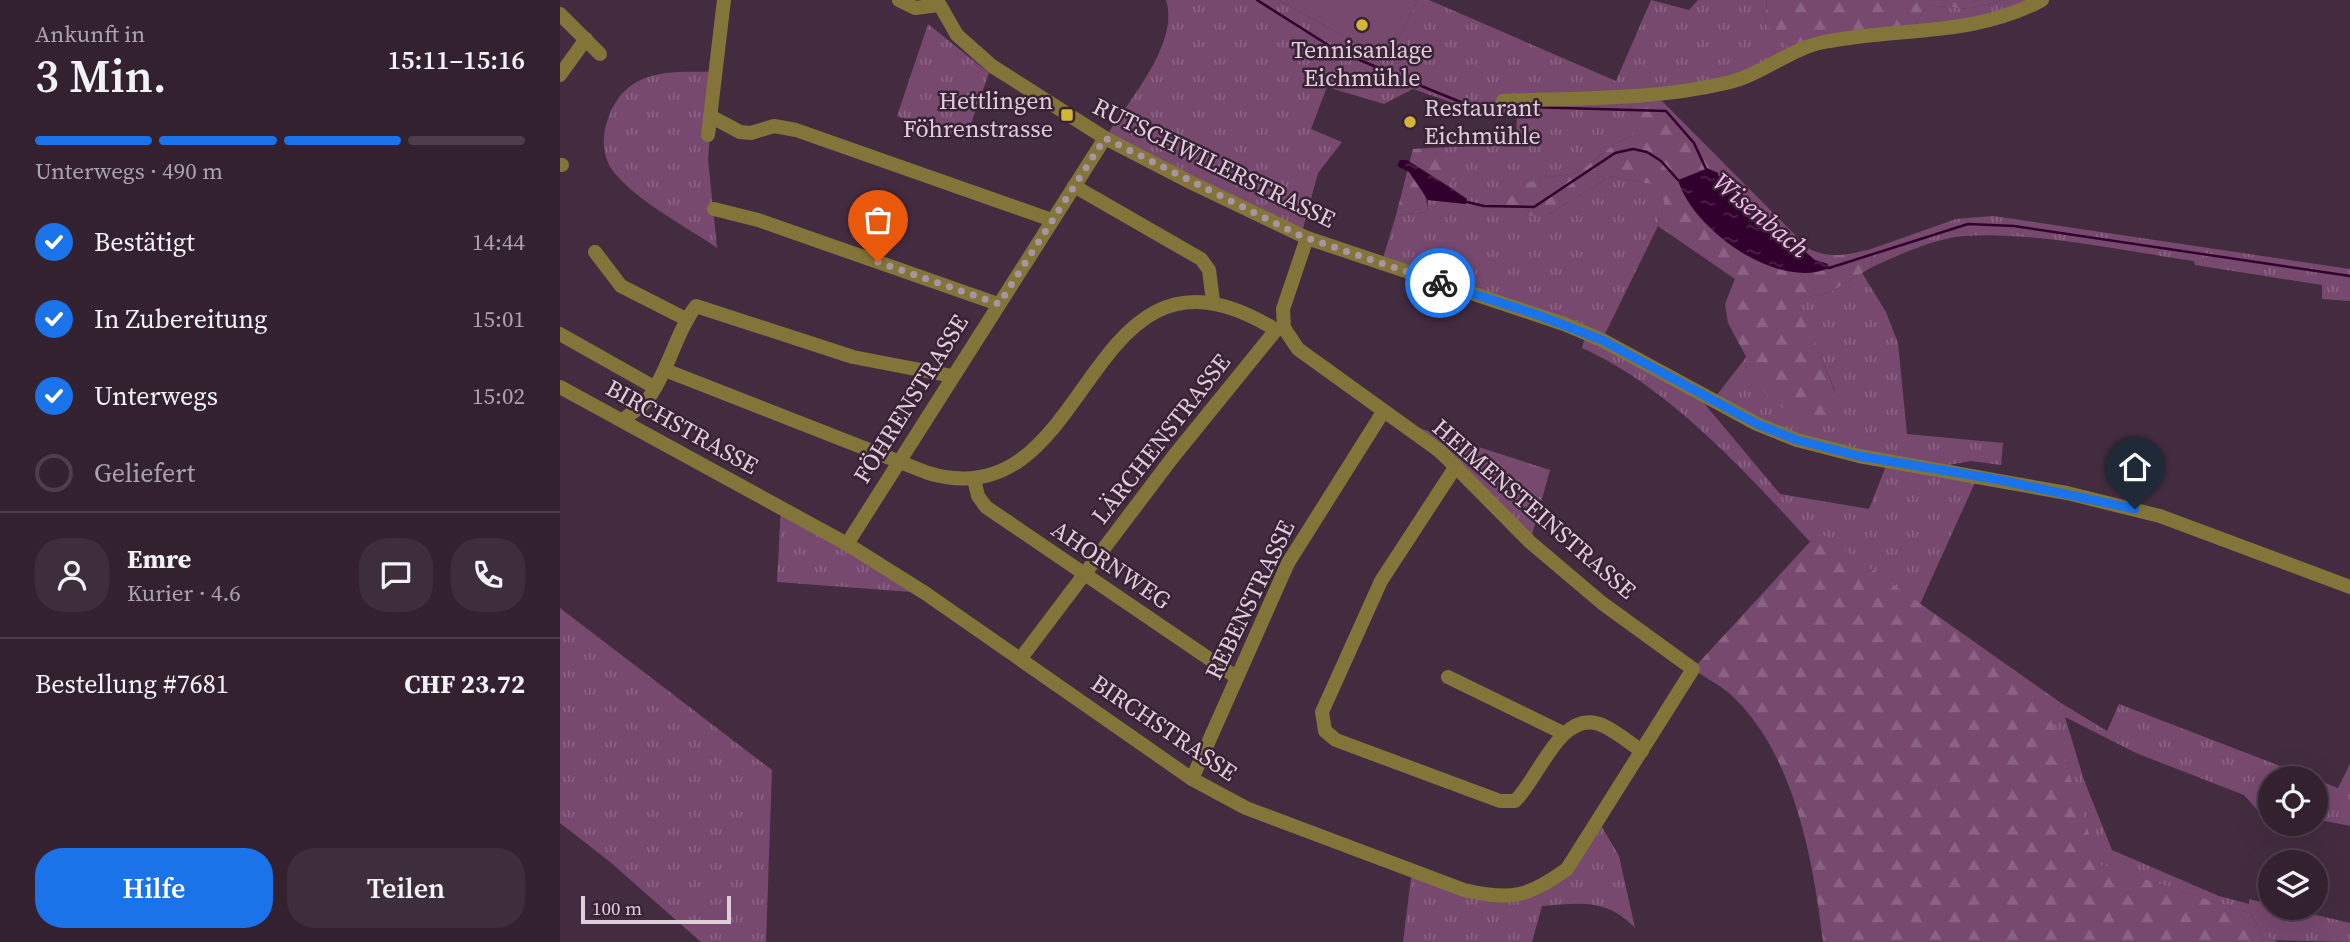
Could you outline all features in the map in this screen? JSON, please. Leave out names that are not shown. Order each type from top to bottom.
[{"type":"street","points":[[708,135],[724,0]]},
{"type":"street","points":[[900,0],[915,8],[938,2]]},
{"type":"street","points":[[1503,101],[1656,95],[1727,83],[1755,73],[1795,50],[1823,42],[1965,27],[2002,19],[2042,0]]},
{"type":"street","name":"RUTSCHWILERSTRASSE","points":[[938,2],[957,35],[972,50],[1033,93],[1105,138],[1307,238],[1575,328],[1757,424],[1797,440],[1859,456],[1978,476],[2160,516],[2350,587]]},
{"type":"street","points":[[560,14],[600,54]]},
{"type":"street","points":[[560,75],[586,39]]},
{"type":"street","points":[[710,116],[740,132],[751,133],[774,126],[796,130],[1052,220]]},
{"type":"street","name":"FÖHRENSTRASSE","points":[[847,544],[1105,138]]},
{"type":"street","points":[[1074,186],[1200,259],[1209,270],[1213,301]]},
{"type":"street","points":[[714,209],[758,220],[999,304]]},
{"type":"street","points":[[665,370],[941,477],[974,480],[1013,466],[1045,440],[1123,335],[1150,314],[1187,303],[1213,301],[1248,313],[1280,329],[1283,309],[1307,238]]},
{"type":"street","points":[[595,252],[621,286],[686,319]]},
{"type":"street","points":[[623,420],[648,400],[665,370],[686,319],[696,306],[853,357],[952,376]]},
{"type":"street","name":"HEIMENSTEINSTRASSE","points":[[1280,329],[1298,349],[1457,466],[1530,542],[1602,603],[1693,669]]},
{"type":"street","name":"LÄRCHENSTRASSE","points":[[1021,658],[1173,457],[1280,329]]},
{"type":"street","points":[[560,334],[654,387]]},
{"type":"street","name":"BIRCHSTRASSE","points":[[560,387],[847,544],[1021,658],[1192,779],[1246,808],[1464,890],[1497,898],[1536,891],[1567,869],[1693,669]]},
{"type":"street","name":"REBENSTRASSE","points":[[1192,779],[1288,563],[1383,412]]},
{"type":"street","points":[[1457,466],[1381,582],[1322,712],[1325,731],[1336,740],[1500,801],[1515,801],[1526,790],[1563,733],[1578,723],[1599,724],[1642,751]]},
{"type":"street","name":"AHORNWEG","points":[[974,480],[978,496],[986,507],[1236,677]]},
{"type":"street","points":[[1448,677],[1563,733]]},
{"type":"green space","points":[[1166,0],[1278,0],[1388,60],[1418,0],[1429,0],[1616,81],[1651,0],[1689,10],[1698,0],[1767,0],[1765,23],[1795,50],[1755,73],[1627,97],[1632,116],[1632,136],[1615,144],[1577,173],[1537,179],[1549,214],[1611,176],[1656,185],[1664,202],[1658,226],[1602,340],[1703,402],[1780,494],[1869,509],[1888,461],[1797,440],[1713,400],[1747,356],[1767,396],[1835,391],[1797,299],[1829,293],[1862,273],[1886,312],[1898,343],[1907,434],[2003,443],[2001,465],[1971,461],[1949,465],[1948,471],[1978,476],[1920,604],[1820,533],[1810,542],[1733,461],[1675,408],[1614,364],[1582,348],[1586,333],[1381,265],[1396,215],[1427,212],[1428,200],[1466,204],[1467,199],[1447,185],[1466,171],[1451,169],[1430,148],[1516,144],[1517,114],[1479,112],[1413,89],[1384,104],[1327,87],[1311,129],[1342,142],[1318,173],[1301,236],[1105,138],[1138,90],[1159,53],[1166,35]]},
{"type":"green space","name":"Tennisanlage Eichmühle","points":[[1278,0],[1418,0],[1388,60]]},
{"type":"green space","points":[[1767,0],[2002,0],[1969,9],[1927,5],[1910,33],[1795,50],[1777,40],[1765,22]]},
{"type":"green space","points":[[2002,0],[2042,0],[1910,33],[1927,5],[1969,9]]},
{"type":"green space","points":[[928,24],[989,73],[965,140],[897,116]]},
{"type":"green space","points":[[715,72],[708,159],[717,248],[648,203],[623,182],[610,166],[604,143],[606,125],[613,107],[634,83],[663,74]]},
{"type":"green space","points":[[1656,95],[1809,249],[1839,255],[1871,249],[1872,267],[1829,293],[1798,299],[1835,392],[1829,420],[1799,420],[1767,396],[1728,323],[1725,304],[1735,279],[1658,226],[1664,202],[1655,185],[1611,176],[1549,214],[1517,217],[1484,212],[1494,197],[1537,179],[1577,173],[1615,144],[1632,136],[1632,116],[1627,97]]},
{"type":"green space","points":[[1430,148],[1451,168],[1467,171],[1447,185],[1415,165],[1427,212],[1396,215],[1413,149]]},
{"type":"green space","points":[[1993,216],[2350,269],[2350,301],[2322,299],[2322,285],[2195,265],[2194,261],[2019,236],[1964,236],[1941,240],[1872,267],[1871,249],[1956,219]]},
{"type":"green space","points":[[1394,420],[1550,470],[1530,542]]},
{"type":"green space","points":[[781,507],[925,593],[777,582]]},
{"type":"green space","points":[[1819,532],[2061,703],[2051,719],[2099,864],[2252,914],[2261,933],[2278,942],[1823,942],[1806,842],[1785,775],[1770,745],[1751,717],[1729,693],[1693,669]]},
{"type":"green space","points":[[560,608],[772,770],[766,942],[701,942],[609,861],[560,823]]},
{"type":"green space","points":[[2061,703],[2107,731],[2119,704],[2280,766],[2258,766],[2258,811],[2244,795],[2136,753],[2065,717],[2084,780],[2112,850],[2219,896],[2249,904],[2249,899],[2258,901],[2258,920],[2328,920],[2328,918],[2350,923],[2350,942],[2269,940],[2261,933],[2252,914],[2098,864],[2050,719]]},
{"type":"green space","points":[[2350,764],[2350,826],[2328,822],[2328,784],[2338,788]]},
{"type":"green space","points":[[1599,822],[1619,856],[1635,928],[1614,911],[1603,907],[1568,904],[1542,906],[1532,942],[1403,942],[1412,870],[1497,898],[1567,869]]},
{"type":"water","points":[[1400,160],[1407,160],[1467,199],[1466,204],[1428,200],[1409,172],[1397,166]]},
{"type":"water","points":[[1706,169],[1718,175],[1812,259],[1828,264],[1829,268],[1808,273],[1786,271],[1740,251],[1718,235],[1700,218],[1686,199],[1678,180]]},
{"type":"waterway","name":"Wisenbach","points":[[1257,0],[1336,50],[1473,107],[1512,108]]},
{"type":"waterway","name":"Wisenbach","points":[[1529,107],[1666,111],[1694,143],[1706,169],[1717,174]]},
{"type":"waterway","points":[[1467,202],[1484,206],[1534,207],[1615,153],[1633,149],[1647,152],[1661,161],[1678,180]]},
{"type":"waterway","name":"Wisenbach","points":[[1745,200],[1758,212]]},
{"type":"waterway","name":"Wisenbach","points":[[1765,219],[1787,238]]},
{"type":"waterway","name":"Wisenbach","points":[[1829,268],[1968,224],[2014,226],[2350,276]]},
{"type":"waterway","name":"Wisenbach","points":[[1800,249],[1813,260]]},
{"type":"way so far","points":[[878,262],[999,304],[1105,138],[1301,236],[1440,283]]},
{"type":"place","name":"Tennisanlage Eichmühle","points":[[1362,25]]},
{"type":"place","name":"Hettlingen Föhrenstrasse","points":[[1067,115]]},
{"type":"place","name":"Restaurant Eichmühle","points":[[1410,122]]},
{"type":"route","points":[[1440,283],[1564,324],[1602,340],[1757,424],[1797,440],[1859,456],[2000,480],[2135,509]]}]
